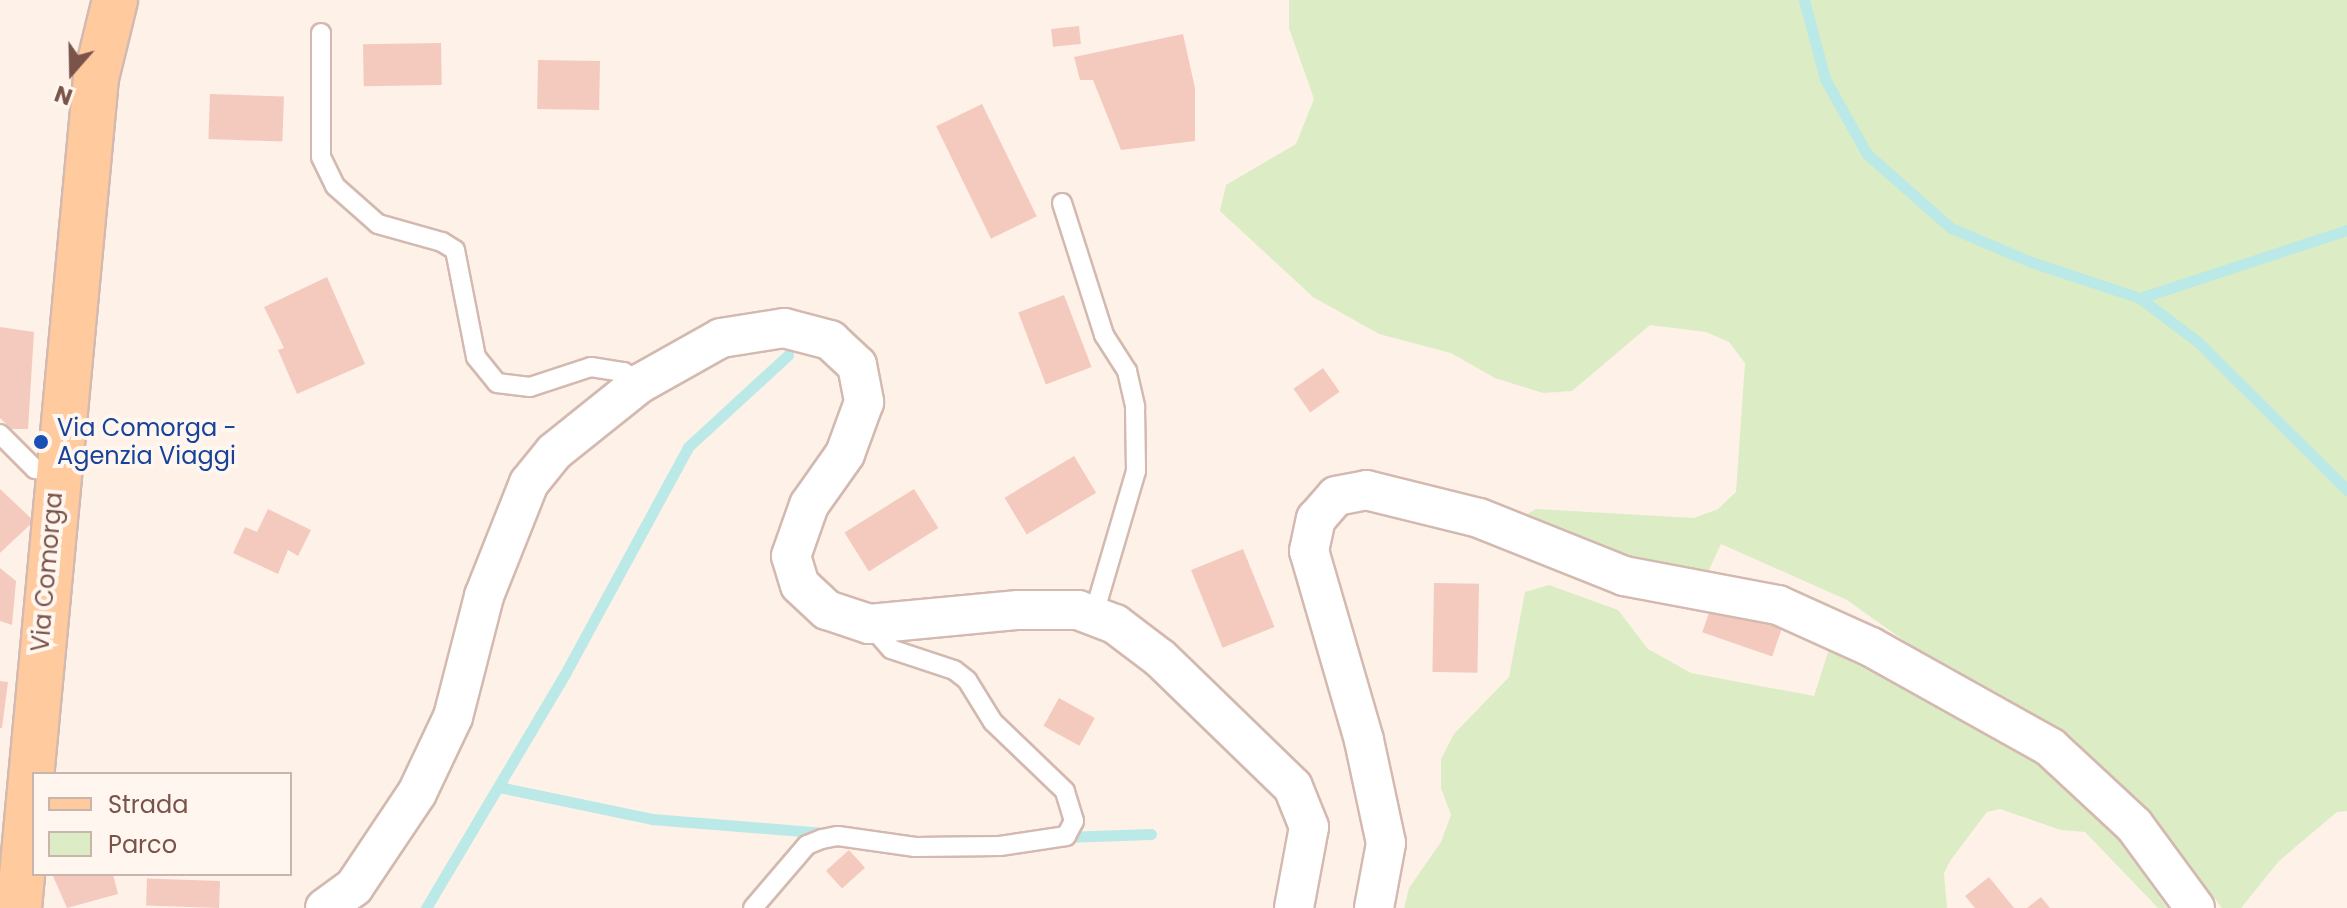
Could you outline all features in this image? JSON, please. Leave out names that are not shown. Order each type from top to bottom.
[{"type":"main road","name":"Via Comorga","points":[[19,908],[56,471],[96,78],[115,0]]},
{"type":"street","points":[[325,908],[354,887],[417,793],[453,717],[484,596],[529,483],[554,452],[639,384],[721,338],[784,328],[830,340],[857,365],[864,402],[845,454],[809,505],[791,556],[800,585],[827,610],[869,624],[1018,610],[1078,610],[1115,624],[1160,658],[1293,787],[1309,827],[1294,908]]},
{"type":"street","points":[[1374,908],[1386,843],[1364,740],[1309,551],[1316,519],[1336,496],[1366,490],[1479,518],[1566,557],[1624,576],[1778,605],[1871,647],[2050,747],[2134,825],[2195,908]]},
{"type":"lane","points":[[321,33],[321,157],[335,186],[378,224],[455,250],[476,357],[497,383],[530,387],[591,367],[624,372],[639,384]]},
{"type":"lane","points":[[1062,203],[1104,335],[1127,371],[1135,407],[1136,471],[1093,617]]},
{"type":"lane","points":[[0,434],[35,469],[56,471]]},
{"type":"lane","points":[[753,908],[807,845],[822,839],[838,836],[915,847],[1000,846],[1066,836],[1074,821],[1065,791],[993,722],[967,680],[954,670],[891,649],[869,624]]},
{"type":"green space","points":[[1289,0],[2347,0],[2347,811],[2337,812],[2279,861],[2241,908],[2222,908],[2146,810],[2061,738],[1934,662],[1847,600],[1721,544],[1707,574],[1651,569],[1522,517],[1536,509],[1694,518],[1718,509],[1736,492],[1745,363],[1729,342],[1706,332],[1650,325],[1572,391],[1543,393],[1495,378],[1451,353],[1379,334],[1313,297],[1220,211],[1226,185],[1296,144],[1314,99],[1289,28]]},
{"type":"green space","points":[[1549,585],[1618,610],[1648,649],[1691,673],[1814,696],[1829,649],[2014,736],[2119,840],[2167,908],[2158,908],[2085,832],[2061,830],[2000,809],[1987,812],[1950,861],[1944,873],[1947,908],[1404,908],[1409,888],[1441,842],[1451,815],[1441,788],[1441,759],[1454,734],[1509,677],[1525,592]]},
{"type":"building","points":[[1079,26],[1081,44],[1053,47],[1051,29]]},
{"type":"building","points":[[1183,34],[1195,88],[1195,141],[1121,150],[1093,80],[1080,80],[1074,57]]},
{"type":"building","points":[[441,43],[442,85],[364,86],[363,44]]},
{"type":"building","points":[[538,60],[600,61],[599,110],[537,109]]},
{"type":"building","points":[[210,94],[284,97],[282,142],[208,139]]},
{"type":"building","points":[[982,104],[1037,216],[991,239],[936,126]]},
{"type":"building","points":[[327,277],[365,364],[297,394],[278,350],[284,348],[264,307]]},
{"type":"building","points":[[1064,295],[1092,367],[1046,384],[1018,313]]},
{"type":"building","points":[[0,327],[34,332],[28,429],[11,429],[0,418]]},
{"type":"building","points":[[1323,368],[1340,392],[1310,412],[1294,389]]},
{"type":"building","points":[[1074,456],[1096,493],[1027,535],[1005,498]]},
{"type":"building","points":[[0,489],[34,521],[0,553]]},
{"type":"building","points":[[914,489],[938,528],[869,571],[844,532]]},
{"type":"building","points":[[268,509],[311,530],[298,556],[288,550],[278,574],[233,553],[245,527],[257,532]]},
{"type":"building","points":[[1243,549],[1274,627],[1223,648],[1191,570]]},
{"type":"building","points":[[0,568],[16,581],[12,625],[0,621]]},
{"type":"building","points":[[1434,583],[1479,584],[1477,673],[1432,672]]},
{"type":"building","points":[[1712,604],[1782,628],[1772,656],[1702,632]]},
{"type":"building","points":[[0,681],[8,682],[2,728],[0,728]]},
{"type":"building","points":[[1059,698],[1095,718],[1079,746],[1043,726]]},
{"type":"building","points":[[849,850],[865,868],[842,889],[826,871]]},
{"type":"building","points":[[53,876],[114,876],[118,894],[67,908]]},
{"type":"building","points":[[1989,877],[2014,908],[1975,908],[1965,896]]},
{"type":"building","points":[[147,878],[220,881],[219,908],[146,905]]},
{"type":"building","points":[[2041,897],[2050,908],[2027,908]]},
{"type":"waterway","points":[[1804,0],[1825,79],[1867,154],[1951,228],[2031,262],[2140,298],[2347,230]]},
{"type":"waterway","points":[[2140,298],[2198,342],[2347,490]]},
{"type":"waterway","points":[[426,908],[566,672],[688,447],[788,355]]},
{"type":"waterway","points":[[499,787],[652,819],[827,833]]},
{"type":"waterway","points":[[1064,837],[1151,834]]},
{"type":"place","name":"Via Comorga - Agenzia Viaggi","points":[[41,442]]}]
